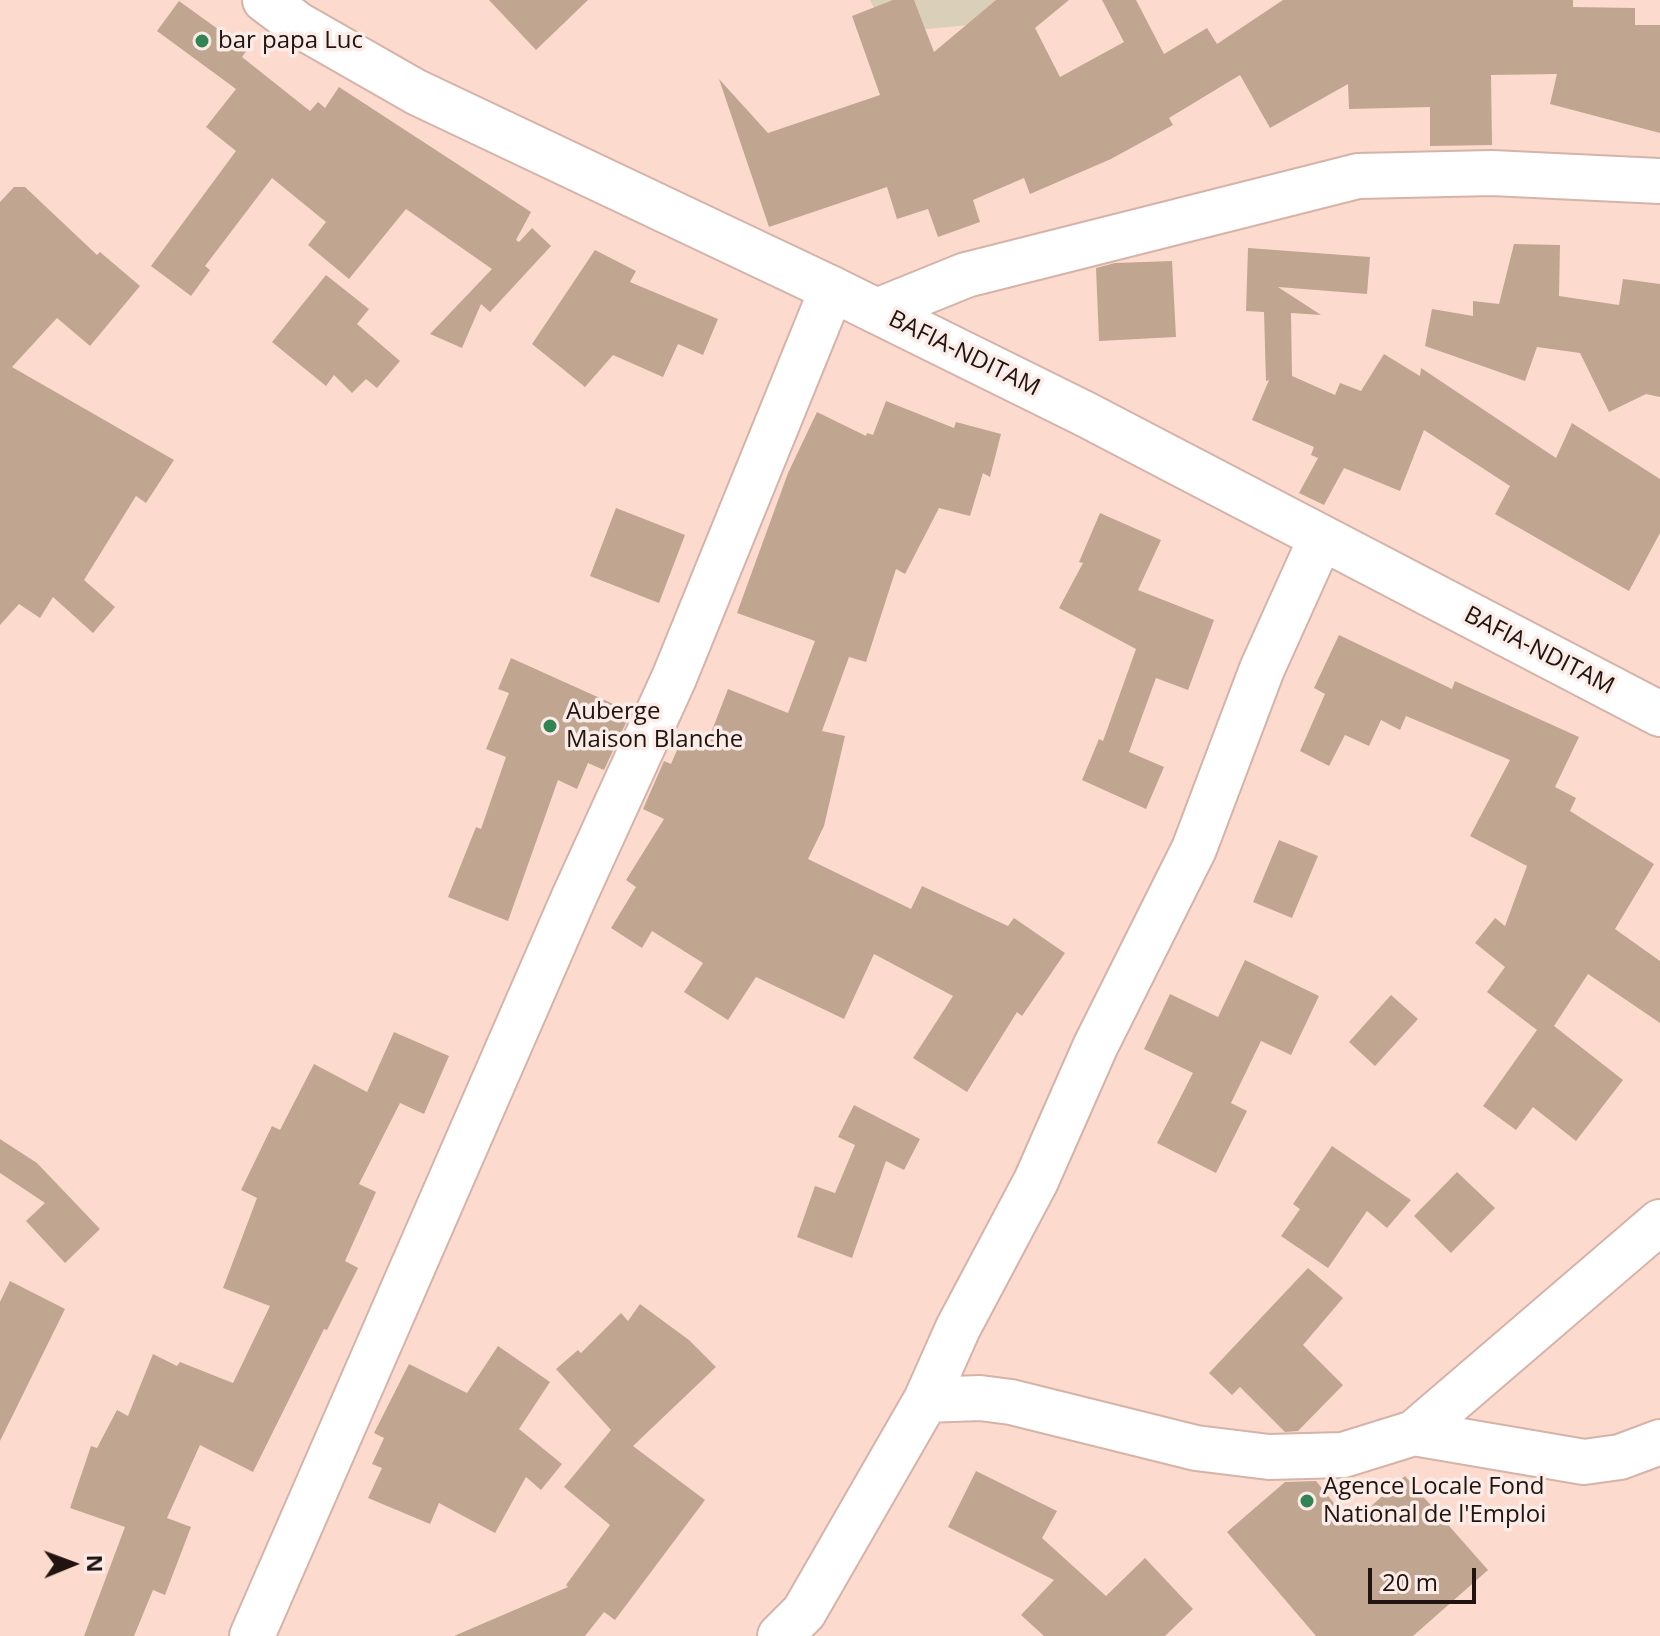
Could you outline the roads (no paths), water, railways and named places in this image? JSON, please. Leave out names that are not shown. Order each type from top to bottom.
[{"type":"street","name":"BAFIA-NDITAM","points":[[265,0],[297,24],[416,92],[877,311],[1660,714]]},
{"type":"street","points":[[877,311],[966,275],[1358,176],[1492,173],[1660,181]]},
{"type":"street","points":[[252,1636],[574,897],[674,678],[832,289]]},
{"type":"street","points":[[780,1636],[804,1612],[926,1400],[958,1328],[1036,1181],[1095,1047],[1194,849],[1262,669],[1321,538]]},
{"type":"street","points":[[926,1400],[980,1398],[1011,1402],[1196,1448],[1269,1457],[1343,1455],[1414,1433],[1660,1222]]},
{"type":"street","points":[[1414,1433],[1584,1462],[1620,1457],[1660,1442]]},
{"type":"place","name":"bar papa Luc","points":[[202,41]]},
{"type":"place","name":"Auberge Maison Blanche","points":[[550,726]]},
{"type":"place","name":"Agence Locale Fond National de l'Emploi","points":[[1307,1501]]}]
